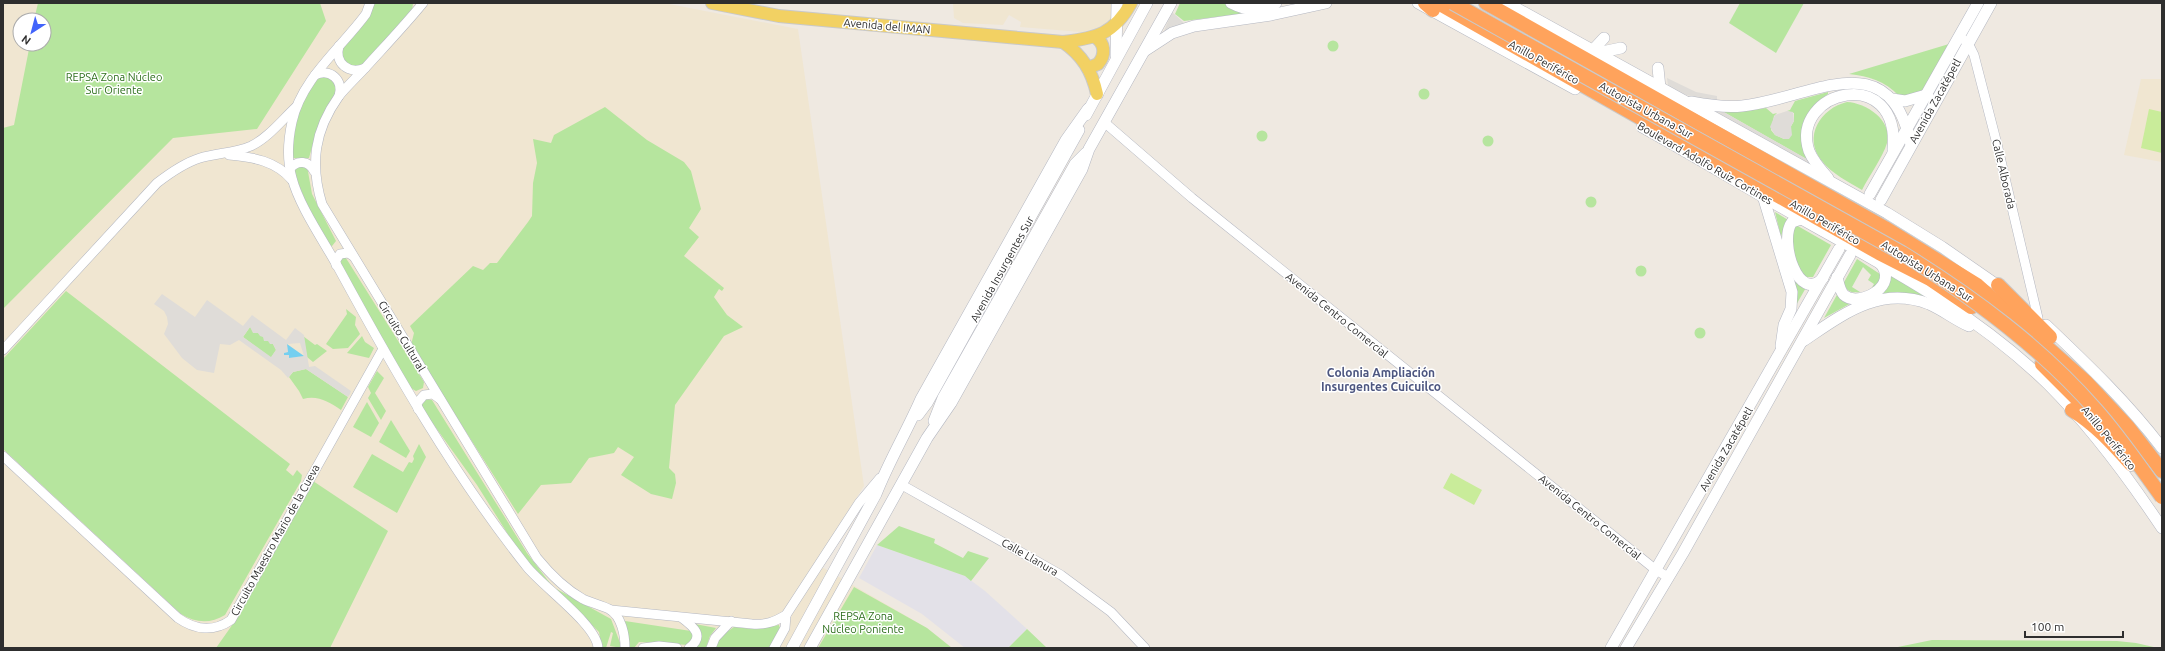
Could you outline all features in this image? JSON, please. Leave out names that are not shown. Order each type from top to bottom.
[{"type":"highway","name":"Autopista Urbana Sur","points":[[1453,3],[1889,246],[1962,292],[2032,346],[2086,400],[2114,432],[2162,497]]},
{"type":"highway","name":"Autopista Urbana Sur","points":[[1466,3],[1912,251],[1973,290],[2017,325],[2090,392],[2119,424],[2162,480]]},
{"type":"highway","name":"Anillo Periférico","points":[[1486,3],[1885,228],[1977,285],[2082,377],[2128,427],[2162,471]]},
{"type":"highway","points":[[1494,3],[1513,13],[1532,17]]},
{"type":"highway","name":"Anillo Periférico","points":[[1432,5],[1695,148],[1879,253],[1930,279],[1987,318],[2037,359],[2096,418],[2162,505]]},
{"type":"highway","points":[[1582,92],[1695,148]]},
{"type":"highway","points":[[1998,285],[2090,376],[2128,427]]},
{"type":"highway","points":[[2072,410],[2086,418],[2131,464]]},
{"type":"main road","name":"Avenida del IMAN","points":[[712,3],[779,16],[1063,42],[1095,37],[1110,30],[1118,23],[1131,3]]},
{"type":"main road","points":[[1116,59],[1118,23],[1117,3]]},
{"type":"main road","name":"Avenida Insurgentes Sur","points":[[792,648],[876,494],[884,474],[910,425],[921,399],[1058,153],[1097,94],[1147,3]]},
{"type":"main road","name":"Avenida Insurgentes Sur","points":[[810,648],[927,438],[952,403],[1015,291],[1082,168],[1089,149],[1170,3]]},
{"type":"main road","points":[[1231,3],[1244,9],[1254,10],[1268,7],[1276,3]]},
{"type":"main road","points":[[1144,51],[1172,33],[1194,26],[1271,15],[1326,3]]},
{"type":"main road","name":"Boulevard Adolfo Ruiz Cortines","points":[[1418,3],[1432,5],[1764,196],[1801,219],[1932,293],[1990,335],[2027,365],[2072,410],[2113,459],[2162,528]]},
{"type":"main road","points":[[1507,3],[1831,182],[1942,247],[1998,285],[2038,318],[2088,365],[2140,419],[2162,448]]},
{"type":"main road","name":"Avenida Zacatépetl","points":[[1964,40],[1978,3]]},
{"type":"main road","name":"Avenida Zacatépetl","points":[[1881,200],[1911,145],[1931,98],[1964,40],[1991,3]]},
{"type":"main road","points":[[1088,68],[1098,64],[1103,53],[1102,44],[1095,37]]},
{"type":"main road","points":[[1594,52],[1604,38]]},
{"type":"main road","points":[[1063,42],[1076,51],[1088,68],[1094,79],[1097,94]]},
{"type":"main road","points":[[1594,52],[1621,48]]},
{"type":"main road","points":[[1658,68],[1660,88]]},
{"type":"main road","points":[[1683,101],[1710,105],[1742,106],[1774,100],[1837,84],[1853,82],[1871,85],[1892,99],[1908,127],[1911,145]]},
{"type":"main road","points":[[1831,182],[1812,157],[1807,138],[1809,126],[1815,113],[1823,104],[1833,98],[1852,94],[1868,97],[1880,104],[1888,114],[1892,123],[1893,153]]},
{"type":"main road","points":[[1892,99],[1905,101],[1931,98]]},
{"type":"main road","name":"Avenida Zacatépetl","points":[[1870,194],[1908,127],[1931,98]]},
{"type":"main road","points":[[1764,196],[1792,292],[1791,309],[1784,325],[1780,354]]},
{"type":"main road","points":[[1801,219],[1792,222],[1786,235],[1796,274],[1800,280],[1810,283],[1817,282],[1824,278]]},
{"type":"main road","name":"Avenida Zacatépetl","points":[[1611,648],[1840,249]]},
{"type":"main road","name":"Avenida Zacatépetl","points":[[1626,648],[1668,577],[1850,255]]},
{"type":"main road","points":[[1837,277],[1840,290],[1848,297],[1856,298],[1875,293],[1880,289],[1886,280],[1883,268],[1878,262]]},
{"type":"main road","points":[[1800,343],[1857,306],[1884,298],[1908,298],[1930,304],[1961,323],[1990,335]]},
{"type":"street","name":"Circuito Cultural","points":[[370,3],[363,18],[315,75],[297,107],[292,121],[289,146],[292,180],[326,246],[383,348],[441,446],[510,546],[542,584],[589,627],[598,642],[598,648]]},
{"type":"street","name":"Circuito Cultural","points":[[421,5],[339,96],[319,133],[314,171],[322,204],[341,237],[536,558],[548,571],[568,588],[583,599],[611,610],[763,625],[786,615]]},
{"type":"street","name":"Calle Alborada","points":[[1964,40],[1974,55],[1997,144],[2038,318]]},
{"type":"street","points":[[340,45],[338,56],[343,66],[354,71],[365,68]]},
{"type":"street","points":[[315,75],[326,73],[333,76],[340,85],[339,96]]},
{"type":"street","points":[[3,350],[157,183],[178,168],[200,158],[221,154],[252,145],[266,135],[297,107]]},
{"type":"street","name":"Avenida Centro Comercial","points":[[1104,122],[1192,198],[1656,570],[1668,577]]},
{"type":"street","points":[[221,154],[267,162],[284,171],[292,180]]},
{"type":"street","points":[[290,169],[294,164],[303,162],[309,164],[314,171]]},
{"type":"street","points":[[326,246],[336,247],[341,242],[341,237]]},
{"type":"street","points":[[336,264],[337,258],[342,253],[348,253],[353,256]]},
{"type":"street","name":"Circuito Maestro Mario de la Cueva","points":[[3,456],[178,618],[186,624],[197,627],[217,627],[231,620],[383,348]]},
{"type":"street","points":[[408,391],[414,393],[420,392],[427,386],[428,379]]},
{"type":"street","points":[[418,409],[419,400],[427,394],[436,396],[441,400]]},
{"type":"street","points":[[774,648],[785,628],[786,615],[859,503],[884,474]]},
{"type":"street","name":"Calle Llanura","points":[[902,485],[1061,575],[1111,612],[1145,648]]},
{"type":"street","points":[[611,610],[624,634],[625,648]]},
{"type":"street","points":[[682,618],[695,628],[697,636],[695,643],[689,648]]},
{"type":"street","points":[[711,648],[715,638],[731,621]]},
{"type":"street","points":[[643,648],[647,646],[677,648]]},
{"type":"shaded area","points":[[3,3],[664,3],[798,29],[864,486],[815,563],[927,628],[952,648],[3,648]]},
{"type":"shaded area","points":[[953,3],[1111,3],[1112,17],[1110,22],[1101,27],[1081,32],[1020,27],[1021,22],[1009,15],[1003,25],[963,23],[954,18]]},
{"type":"shaded area","points":[[1172,12],[1184,23],[1164,31]]},
{"type":"shaded area","points":[[1667,78],[1696,92],[1717,96],[1717,102],[1682,94],[1668,86]]},
{"type":"shaded area","points":[[2141,79],[2162,79],[2162,162],[2124,155]]},
{"type":"shaded area","points":[[1711,110],[1722,111],[1810,161],[1813,168]]},
{"type":"shaded area","points":[[1787,111],[1793,112],[1794,121],[1791,126],[1792,135],[1789,139],[1784,139],[1775,135],[1770,127],[1775,115]]},
{"type":"shaded area","points":[[162,294],[195,317],[207,300],[243,326],[252,315],[286,340],[295,328],[304,335],[309,367],[315,366],[351,391],[350,394],[348,397],[306,369],[293,372],[288,378],[281,370],[239,340],[230,345],[220,344],[214,373],[197,370],[182,358],[164,334],[168,324],[167,317],[164,311],[154,304]],"holes":[[[250,327],[253,333],[258,333],[263,337],[264,341],[268,341],[270,344],[273,344],[276,350],[271,357],[243,337]],[[300,343],[304,356],[289,358],[289,355],[285,355],[284,353],[288,352],[287,344]]]},
{"type":"shaded area","points":[[877,545],[965,576],[985,591],[1027,629],[1008,648],[965,648],[922,614],[859,578]]},
{"type":"green space","name":"REPSA Zona Núcleo Sur Oriente","points":[[38,3],[320,3],[326,21],[257,129],[173,138],[3,309],[3,128],[14,125],[28,52],[52,52],[52,12],[36,12]]},
{"type":"green space","points":[[373,3],[413,3],[412,12],[364,64],[352,68],[343,60],[340,51],[370,15]]},
{"type":"green space","points":[[1180,3],[1225,3],[1256,12],[1184,21],[1175,14]]},
{"type":"green space","points":[[1740,3],[1804,3],[1776,53],[1729,23]]},
{"type":"green space","points":[[1331,41],[1335,41],[1337,42],[1337,50],[1331,51],[1328,48],[1328,44]]},
{"type":"green space","points":[[1949,44],[1922,93],[1899,96],[1894,91],[1876,80],[1849,74]]},
{"type":"green space","points":[[322,76],[332,81],[337,91],[314,140],[309,158],[293,158],[296,125],[303,101],[314,82]]},
{"type":"green space","points":[[1422,89],[1426,89],[1428,90],[1428,98],[1422,99],[1419,96],[1419,92]]},
{"type":"green space","points":[[1828,92],[1828,94],[1813,108],[1804,123],[1803,141],[1810,161],[1722,111],[1742,111],[1766,108],[1773,114],[1777,113],[1774,116],[1771,130],[1775,135],[1784,139],[1794,121],[1794,113],[1787,111],[1790,110],[1795,101]]},
{"type":"green space","points":[[1847,102],[1870,109],[1882,120],[1888,135],[1887,143],[1882,154],[1862,190],[1826,166],[1816,152],[1814,142],[1814,133],[1822,117],[1829,110]]},
{"type":"green space","points":[[605,107],[647,140],[684,162],[691,171],[701,209],[689,228],[699,237],[684,256],[724,288],[722,291],[719,289],[714,297],[727,315],[743,327],[724,336],[675,405],[669,468],[675,474],[676,483],[672,499],[651,494],[621,475],[634,457],[618,447],[614,453],[589,458],[571,483],[541,485],[518,514],[411,345],[414,333],[410,326],[473,266],[483,270],[490,263],[497,263],[532,216],[533,183],[537,163],[533,139],[551,143],[554,135]]},
{"type":"green space","points":[[2149,109],[2162,112],[2162,153],[2141,148]]},
{"type":"green space","points":[[1260,131],[1264,131],[1266,132],[1266,140],[1260,141],[1257,138],[1257,134]]},
{"type":"green space","points":[[1486,136],[1490,136],[1492,137],[1492,145],[1486,146],[1483,143],[1483,139]]},
{"type":"green space","points":[[300,165],[307,166],[312,194],[336,241],[332,246],[327,245],[307,205],[293,170]]},
{"type":"green space","points":[[1589,197],[1593,197],[1595,198],[1595,206],[1589,207],[1586,204],[1586,200]]},
{"type":"green space","points":[[1775,212],[1788,220],[1784,226],[1781,237]]},
{"type":"green space","points":[[1796,225],[1831,245],[1813,277],[1805,277],[1798,269],[1790,238]]},
{"type":"green space","points":[[344,255],[424,382],[423,388],[416,391],[409,387],[337,262]]},
{"type":"green space","points":[[1857,259],[1880,274],[1881,281],[1871,289],[1874,284],[1868,280],[1871,275],[1863,267],[1852,287],[1860,292],[1854,292],[1846,289],[1843,284]]},
{"type":"green space","points":[[1639,266],[1643,266],[1645,267],[1645,275],[1639,276],[1636,273],[1636,269]]},
{"type":"green space","points":[[1889,274],[1946,310],[1898,293],[1881,294]]},
{"type":"green space","points":[[1793,279],[1808,284],[1795,307]]},
{"type":"green space","points":[[66,291],[290,464],[286,470],[293,476],[297,470],[302,475],[301,481],[225,615],[219,618],[208,621],[198,621],[181,614],[3,449],[3,359]]},
{"type":"green space","points":[[1838,293],[1855,301],[1824,318]]},
{"type":"green space","points":[[346,309],[356,317],[355,325],[360,334],[348,348],[333,349],[326,344],[347,314]]},
{"type":"green space","points":[[250,327],[273,344],[276,350],[271,358],[243,337]]},
{"type":"green space","points":[[1698,328],[1702,328],[1704,329],[1704,337],[1698,338],[1695,335],[1695,331]]},
{"type":"green space","points":[[303,336],[315,345],[317,344],[327,351],[313,362],[307,357]]},
{"type":"green space","points":[[362,336],[365,342],[374,348],[369,358],[347,353]]},
{"type":"green space","points":[[306,369],[348,397],[341,410],[328,402],[318,399],[303,399],[289,377],[293,372]]},
{"type":"green space","points":[[377,371],[384,378],[375,393],[386,411],[381,420],[368,398],[371,393],[368,387]]},
{"type":"green space","points":[[425,399],[432,400],[527,553],[552,585],[521,555],[477,485],[421,407]]},
{"type":"green space","points":[[367,402],[379,423],[371,437],[353,427]]},
{"type":"green space","points":[[391,420],[410,451],[406,458],[379,442]]},
{"type":"green space","points":[[419,444],[426,457],[397,513],[353,487],[372,454],[403,472],[409,462],[412,463],[414,459],[413,456]]},
{"type":"green space","points":[[1451,473],[1482,490],[1474,505],[1443,488]]},
{"type":"green space","points":[[313,481],[388,531],[330,648],[216,648],[235,621]]},
{"type":"green space","points":[[899,526],[935,539],[934,543],[963,558],[968,551],[989,558],[971,581],[965,576],[877,545]]},
{"type":"green space","name":"REPSA Zona Núcleo Poniente","points":[[854,587],[927,628],[952,648],[818,648]]},
{"type":"green space","points":[[554,588],[611,619],[622,648],[610,646],[613,633],[611,632],[606,648],[602,648],[599,632]]},
{"type":"green space","points":[[625,621],[691,631],[694,638],[689,645],[639,642],[634,648],[629,648]]},
{"type":"green space","points":[[695,624],[716,628],[710,636],[706,648],[694,647]]},
{"type":"green space","points":[[779,625],[780,629],[770,648],[715,648],[721,636],[734,627],[753,629]]},
{"type":"green space","points":[[1027,629],[1047,648],[1008,648]]},
{"type":"green space","points":[[1932,640],[2117,641],[2136,643],[2158,648],[1893,648]]},
{"type":"water","points":[[287,344],[304,356],[289,358],[289,355],[284,355],[284,353],[288,352]]},
{"type":"district","name":"Colonia Ampliación Insurgentes Cuicuilco","points":[[1381,380]]}]
